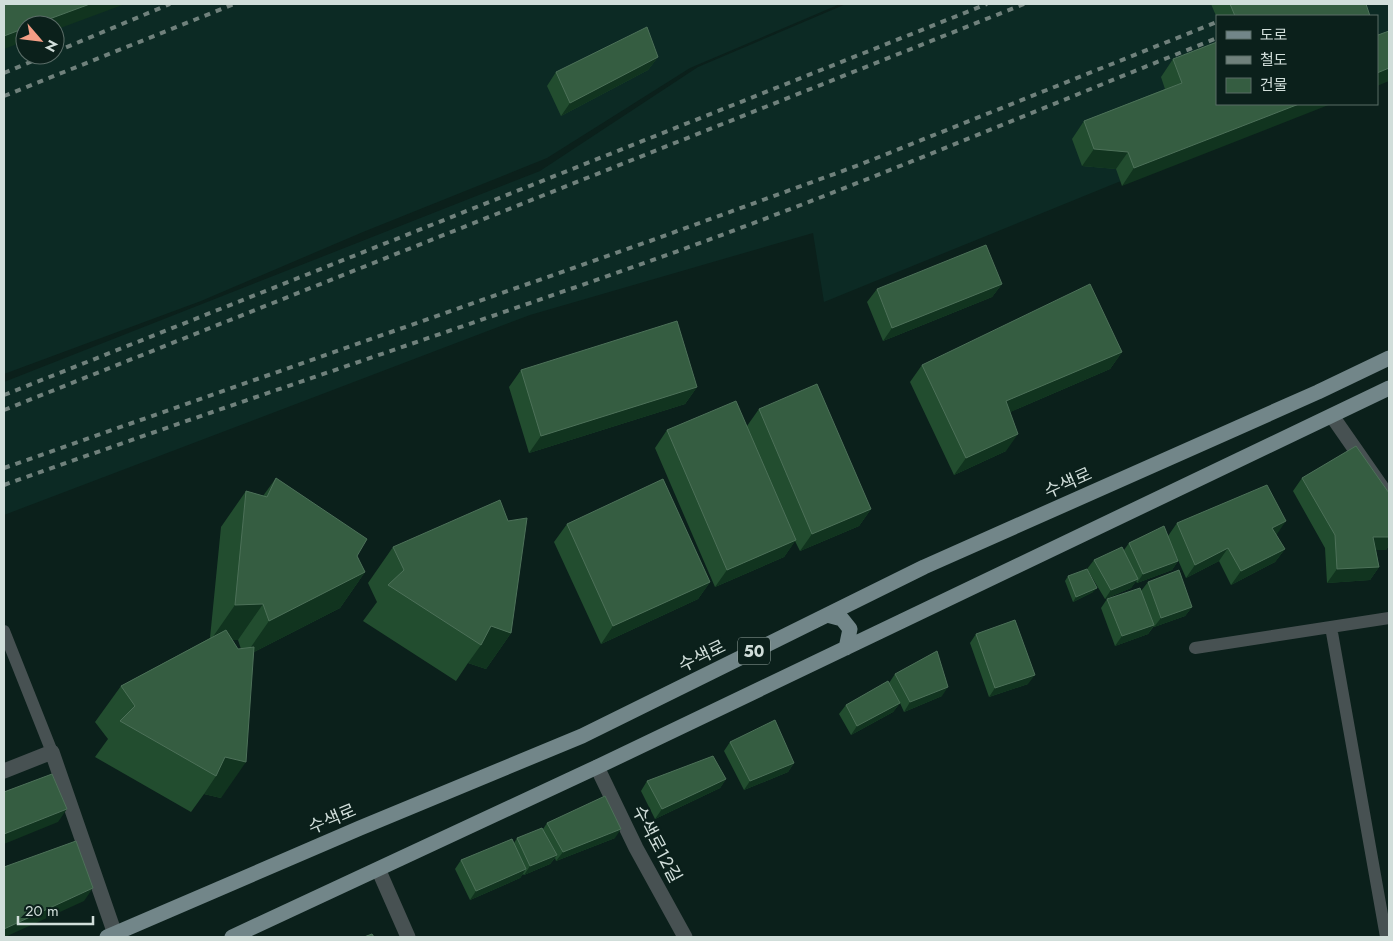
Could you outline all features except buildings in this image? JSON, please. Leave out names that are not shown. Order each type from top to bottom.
[{"type":"main road","name":"수색로","points":[[113,936],[360,828],[582,736],[924,568],[1318,392],[1389,358]]},
{"type":"main road","name":"50","points":[[232,937],[597,767],[1389,388]]},
{"type":"main road","points":[[827,615],[842,619],[850,629],[846,648]]},
{"type":"street","points":[[1332,416],[1389,498]]},
{"type":"street","points":[[4,771],[52,752],[113,936]]},
{"type":"street","name":"수색로12길","points":[[597,767],[636,848],[685,937]]},
{"type":"street","points":[[379,870],[408,937]]},
{"type":"lane","points":[[1195,648],[1389,618]]},
{"type":"lane","points":[[1331,627],[1386,937]]},
{"type":"lane","points":[[4,631],[52,752]]},
{"type":"shaded area","points":[[4,4],[840,4],[690,68],[547,158],[363,232],[201,301],[4,374]]},
{"type":"shaded area","points":[[846,4],[1389,4],[1389,41],[1378,47],[1378,15],[1216,15],[1216,105],[1192,152],[824,302],[813,233],[530,315],[4,515],[4,382],[540,171],[698,67]]},
{"type":"railway","points":[[65,48],[170,4]]},
{"type":"railway","points":[[4,96],[234,4]]},
{"type":"railway","points":[[4,395],[987,4]]},
{"type":"railway","points":[[4,410],[1024,4]]},
{"type":"railway","points":[[4,468],[650,241],[859,165],[1216,22]]},
{"type":"railway","points":[[4,485],[709,240],[855,184],[1216,38]]},
{"type":"railway","points":[[4,73],[23,65]]}]
